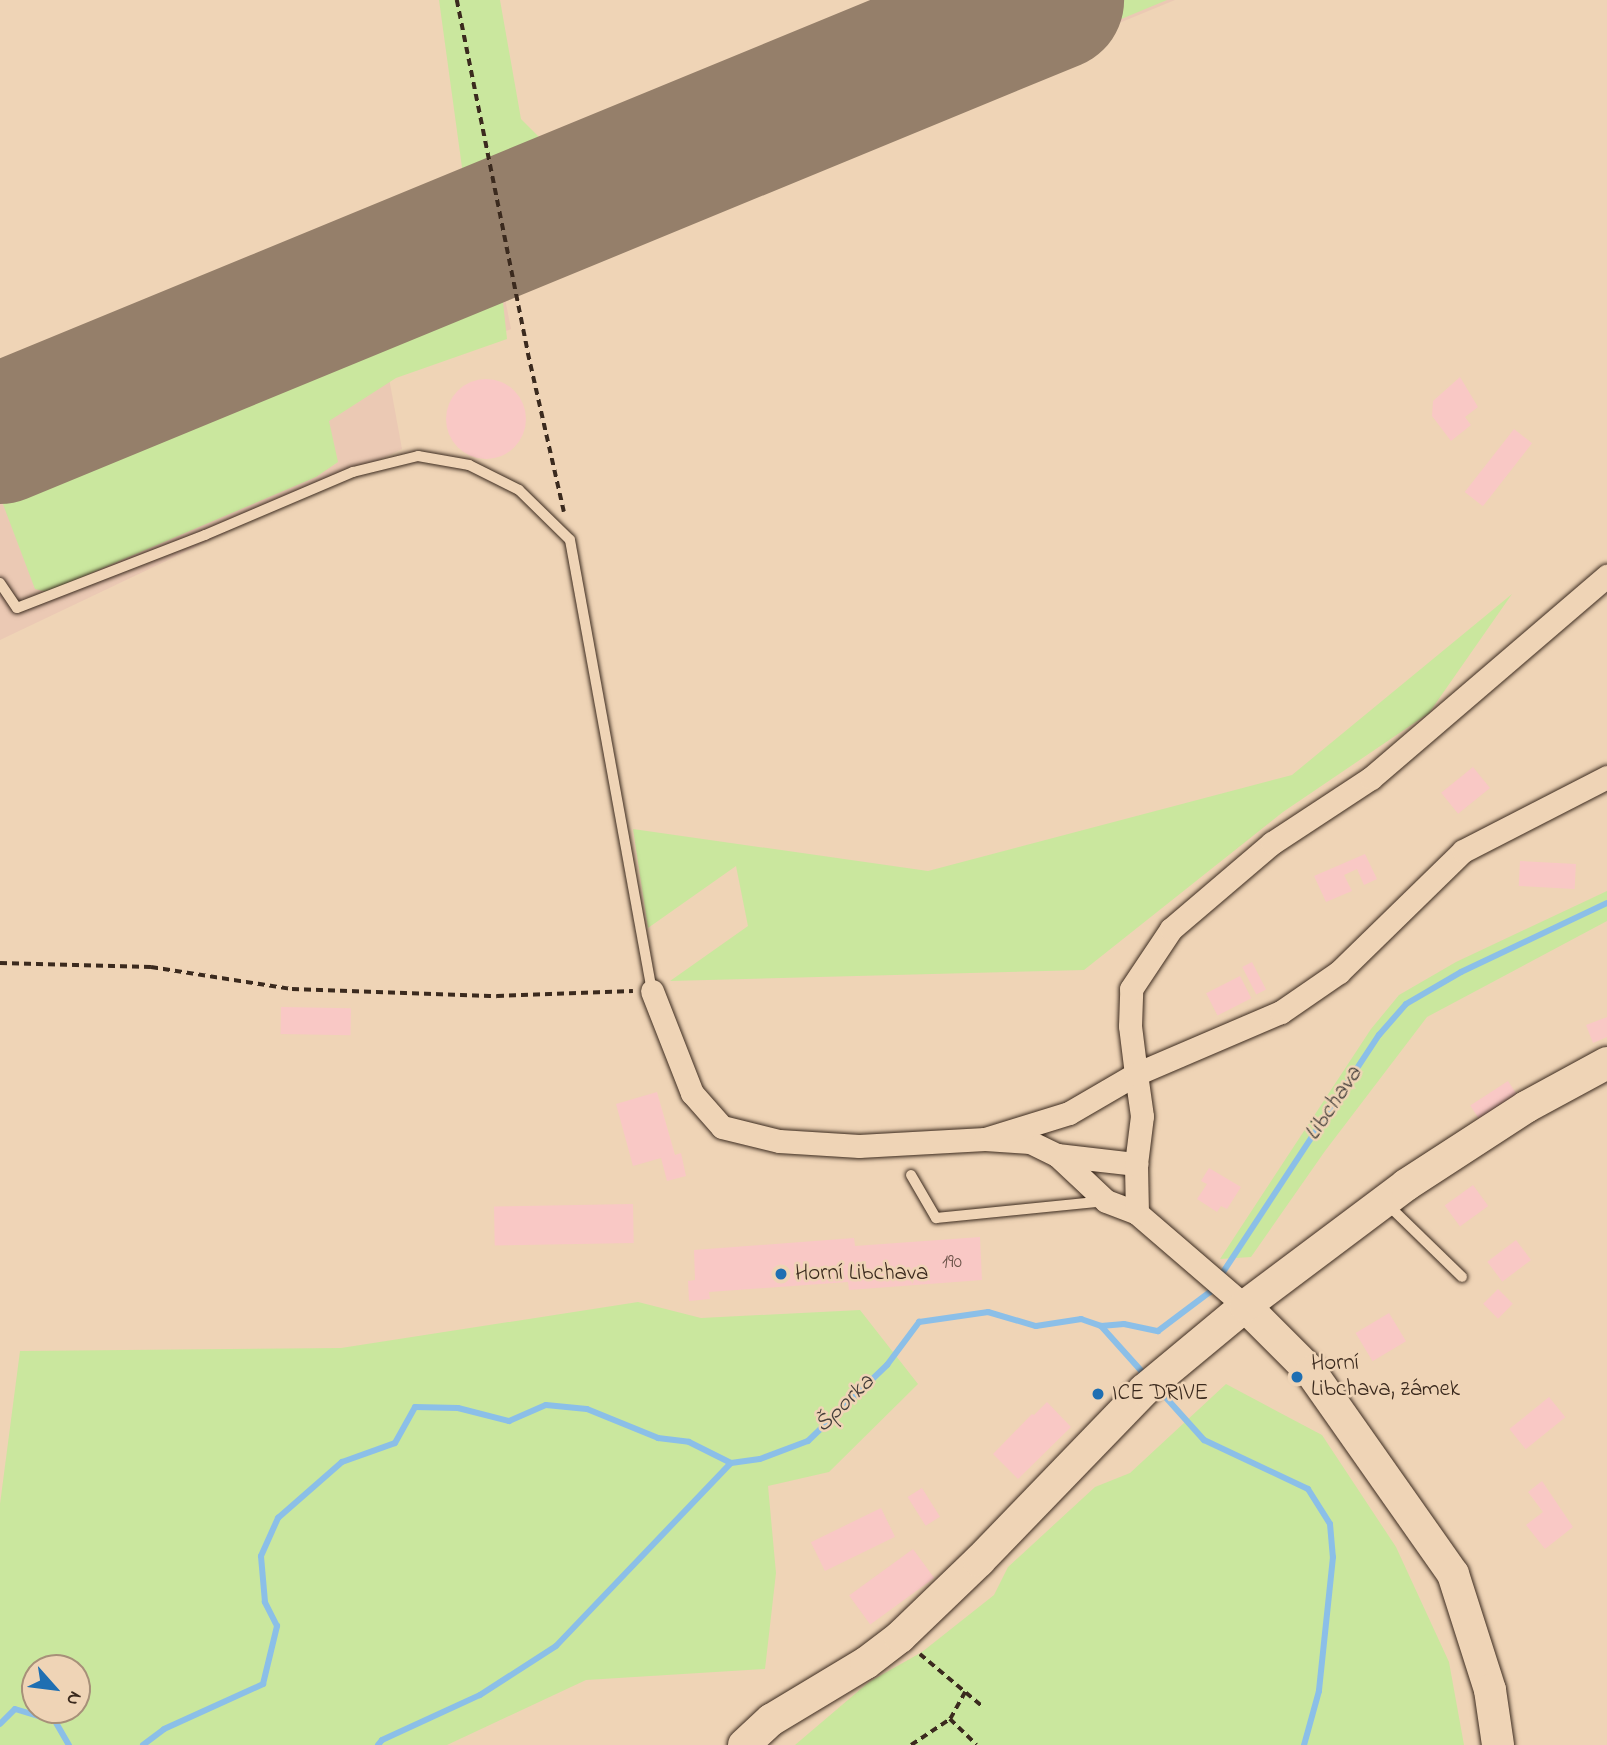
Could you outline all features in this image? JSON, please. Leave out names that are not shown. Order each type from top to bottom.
[{"type":"street","points":[[1137,1213],[1136,1164],[1142,1116],[1130,1026],[1131,989],[1171,929],[1272,843],[1371,778],[1607,576]]},
{"type":"street","points":[[985,1139],[1069,1113],[1136,1074],[1282,1012],[1339,972],[1463,851],[1607,777]]},
{"type":"street","points":[[652,991],[692,1093],[722,1127],[779,1141],[859,1146],[985,1139],[1030,1142],[1057,1155],[1106,1201],[1137,1213],[1236,1298],[1311,1372],[1453,1574],[1490,1690],[1498,1745]]},
{"type":"street","points":[[744,1745],[771,1720],[866,1663],[900,1637],[979,1561],[1236,1298],[1526,1107],[1607,1063]]},
{"type":"street","points":[[1057,1155],[1136,1164]]},
{"type":"lane","points":[[0,583],[17,608],[205,535],[352,472],[418,456],[469,465],[519,490],[570,540],[652,991]]},
{"type":"lane","points":[[911,1175],[936,1218],[1106,1201]]},
{"type":"lane","points":[[1384,1201],[1462,1277]]},
{"type":"path","points":[[457,0],[528,353],[570,540]]},
{"type":"path","points":[[0,962],[151,967],[292,989],[497,996],[652,991]]},
{"type":"path","points":[[900,1637],[982,1706]]},
{"type":"path","points":[[911,1745],[950,1719],[964,1692]]},
{"type":"path","points":[[950,1719],[977,1745]]},
{"type":"shaded area","points":[[927,0],[1175,0],[501,278],[511,329],[389,378],[402,449],[0,640],[0,374]]},
{"type":"green space","points":[[439,0],[500,0],[521,119],[550,148],[464,182]]},
{"type":"green space","points":[[911,0],[992,0],[0,410],[0,376],[436,202],[456,187]]},
{"type":"green space","points":[[1112,0],[1167,0],[519,269],[501,284],[507,339],[396,378],[329,421],[338,462],[316,477],[47,592],[35,589],[1,499],[20,451]]},
{"type":"green space","points":[[1512,594],[1429,713],[1283,812],[1084,970],[670,981],[748,926],[736,866],[648,928],[633,829],[928,871],[1292,775]]},
{"type":"green space","points":[[1607,891],[1607,921],[1427,1017],[1325,1151],[1251,1257],[1220,1259],[1371,1029],[1399,995],[1456,962]]},
{"type":"green space","points":[[638,1302],[701,1318],[860,1310],[918,1384],[829,1472],[768,1486],[776,1573],[765,1669],[586,1680],[447,1745],[0,1745],[0,1504],[20,1351],[341,1348]]},
{"type":"green space","points":[[1226,1384],[1322,1435],[1396,1547],[1449,1662],[1464,1745],[795,1745],[869,1682],[922,1652],[994,1595],[1008,1567],[1095,1487],[1130,1473]]},
{"type":"building","points":[[1460,377],[1478,407],[1465,417],[1471,425],[1451,441],[1432,416],[1433,401]]},
{"type":"building","points":[[486,379],[501,382],[514,391],[523,404],[526,419],[523,434],[514,447],[501,456],[486,459],[471,456],[458,447],[449,434],[446,419],[449,404],[458,391],[471,382]]},
{"type":"building","points":[[1514,429],[1532,443],[1483,506],[1465,492]]},
{"type":"building","points":[[1473,767],[1490,788],[1458,814],[1441,793]]},
{"type":"building","points":[[1365,854],[1377,879],[1364,885],[1357,869],[1344,875],[1352,891],[1326,902],[1314,876]]},
{"type":"building","points":[[1520,861],[1576,864],[1575,889],[1519,886]]},
{"type":"building","points":[[1252,962],[1266,990],[1256,995],[1242,967]]},
{"type":"building","points":[[1240,976],[1251,998],[1217,1016],[1206,993]]},
{"type":"building","points":[[281,1007],[351,1008],[351,1035],[281,1034]]},
{"type":"building","points":[[1607,1017],[1607,1037],[1593,1043],[1586,1025]]},
{"type":"building","points":[[1508,1081],[1519,1098],[1481,1122],[1470,1106]]},
{"type":"building","points":[[657,1092],[675,1155],[681,1153],[686,1176],[667,1181],[661,1158],[633,1166],[616,1104]]},
{"type":"building","points":[[1209,1168],[1241,1187],[1227,1209],[1221,1206],[1217,1212],[1197,1199],[1207,1184],[1201,1181]]},
{"type":"building","points":[[1473,1185],[1488,1206],[1460,1227],[1445,1206]]},
{"type":"building","points":[[633,1204],[634,1243],[495,1245],[494,1206]]},
{"type":"building","points":[[980,1237],[982,1280],[849,1290],[848,1282],[709,1292],[710,1299],[689,1301],[688,1281],[695,1280],[694,1250],[854,1238],[855,1246]]},
{"type":"building","points":[[1516,1240],[1531,1260],[1502,1282],[1487,1262]]},
{"type":"building","points":[[1498,1289],[1513,1304],[1498,1319],[1483,1304]]},
{"type":"building","points":[[1389,1313],[1406,1341],[1373,1361],[1356,1333]]},
{"type":"building","points":[[1549,1397],[1565,1417],[1526,1449],[1509,1429]]},
{"type":"building","points":[[1047,1402],[1071,1427],[1018,1479],[993,1454]]},
{"type":"building","points":[[1542,1481],[1573,1527],[1545,1549],[1526,1525],[1543,1512],[1528,1492]]},
{"type":"building","points":[[922,1488],[940,1517],[926,1526],[908,1497]]},
{"type":"building","points":[[881,1508],[895,1537],[825,1571],[811,1542]]},
{"type":"building","points":[[913,1549],[934,1578],[870,1625],[849,1595]]},
{"type":"waterway","name":"Libchava","points":[[1101,1326],[1124,1324],[1158,1331],[1210,1292],[1379,1035],[1406,1004],[1461,972],[1607,903]]},
{"type":"waterway","name":"Šporka","points":[[143,1745],[164,1729],[263,1684],[277,1626],[265,1602],[261,1556],[278,1518],[342,1462],[395,1443],[415,1407],[458,1408],[509,1421],[546,1405],[587,1409],[658,1438],[689,1442],[731,1463],[760,1459],[808,1441],[887,1365],[919,1322],[988,1312],[1036,1326],[1081,1319],[1101,1326],[1145,1375]]},
{"type":"waterway","name":"Šporka","points":[[1160,1391],[1204,1440],[1308,1489],[1330,1524],[1333,1557],[1319,1691],[1304,1745]]},
{"type":"waterway","points":[[378,1745],[382,1740],[480,1695],[556,1646],[731,1463]]},
{"type":"waterway","name":"Šporka","points":[[0,1724],[15,1709],[55,1721],[69,1745]]},
{"type":"runway","points":[[0,434],[1054,0]]},
{"type":"place","name":"Horní Libchava","points":[[781,1274]]},
{"type":"place","name":"Horní Libchava, zámek","points":[[1297,1377]]},
{"type":"place","name":"ICE DRIVE","points":[[1098,1394]]}]
